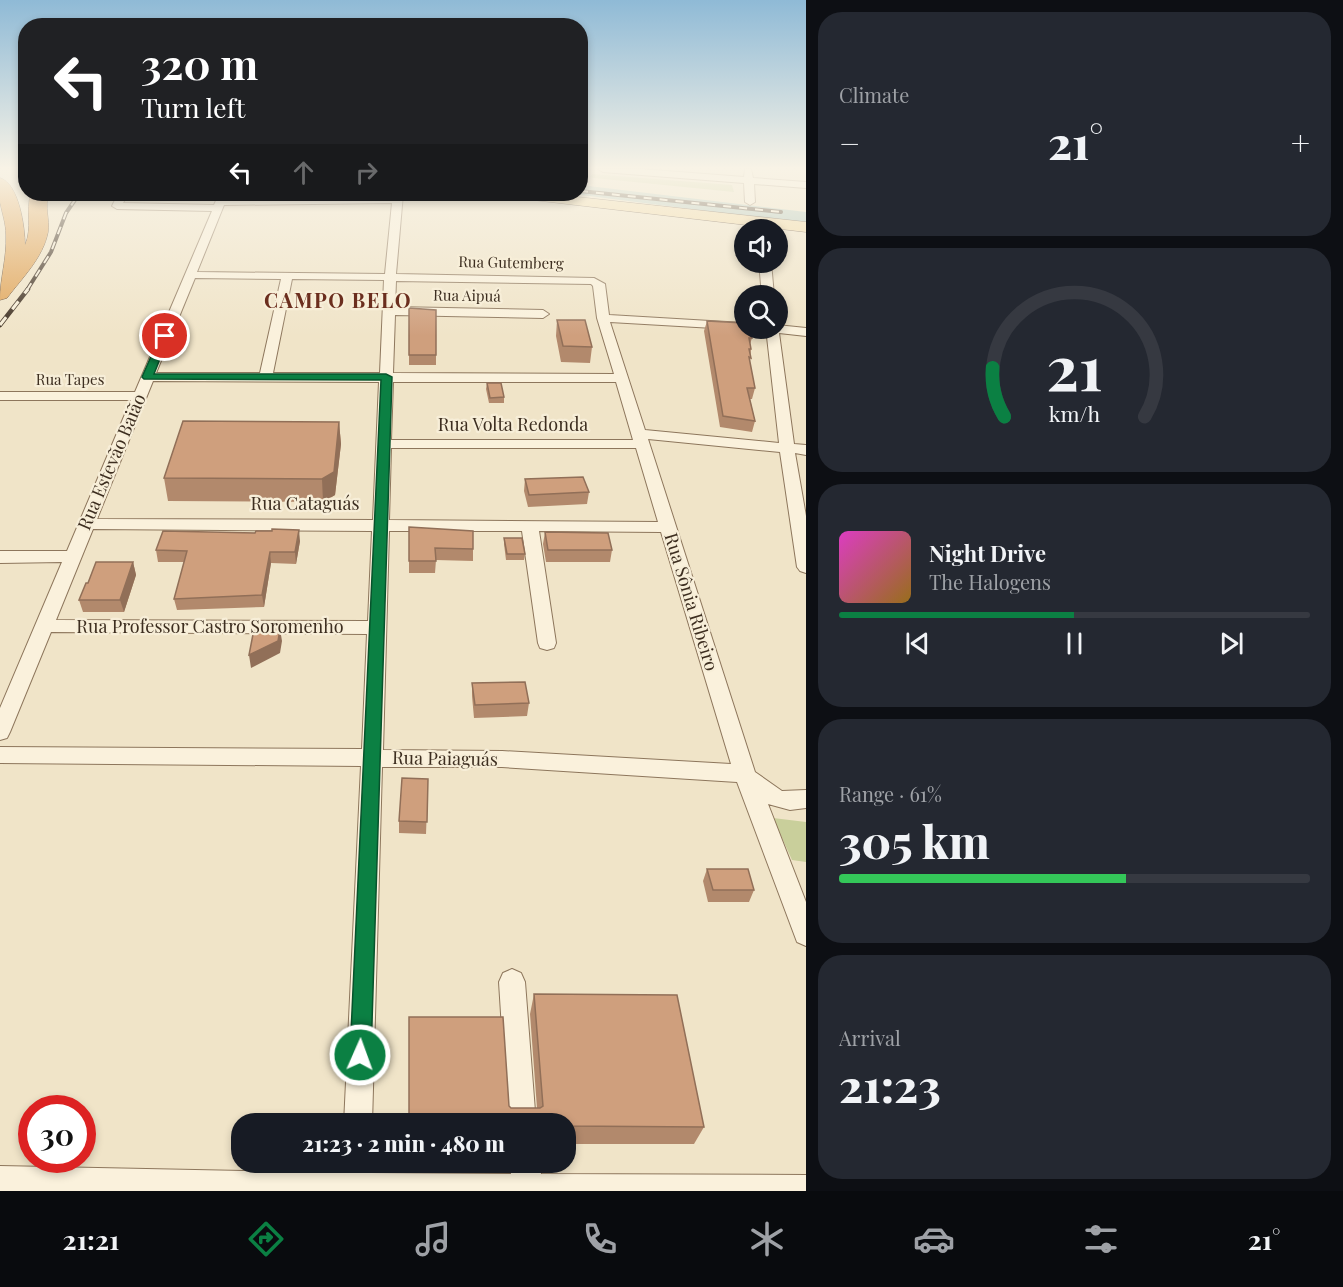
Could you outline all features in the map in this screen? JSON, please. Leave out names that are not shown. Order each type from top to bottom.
[{"type":"highway","points":[[12,277],[15,225]]},
{"type":"highway","points":[[0,294],[32,252],[39,225]]},
{"type":"main road","points":[[788,226],[806,227]]},
{"type":"street","name":"Rua Estevão Baião","points":[[0,732],[211,225]]},
{"type":"street","points":[[358,1113],[390,276],[395,225]]},
{"type":"street","name":"Rua Gutemberg","points":[[190,275],[580,279]]},
{"type":"street","points":[[266,376],[287,276]]},
{"type":"street","name":"Rua Sônia Ribeiro","points":[[580,279],[599,284],[603,318],[745,774],[806,934]]},
{"type":"street","name":"Rua Aipuá","points":[[389,311],[543,314]]},
{"type":"street","points":[[603,318],[734,326]]},
{"type":"street","points":[[788,330],[806,332]]},
{"type":"street","points":[[773,339],[787,448],[806,567]]},
{"type":"street","points":[[147,377],[621,378]]},
{"type":"street","name":"Rua Tapes","points":[[0,396],[140,396]]},
{"type":"street","name":"Rua Volta Redonda","points":[[384,444],[640,439],[806,450]]},
{"type":"street","name":"Rua Cataguás","points":[[86,524],[668,527]]},
{"type":"street","points":[[530,526],[548,643]]},
{"type":"street","points":[[0,557],[73,556]]},
{"type":"street","name":"Rua Professor Castro Soromenho","points":[[43,626],[377,628]]},
{"type":"street","name":"Rua Paiaguás","points":[[0,755],[502,759],[745,774]]},
{"type":"street","points":[[745,774],[765,794],[773,798],[791,801],[806,799]]},
{"type":"street","points":[[512,982],[521,1113]]},
{"type":"street","points":[[0,1180],[356,1181],[526,1176],[806,1190]]},
{"type":"green space","points":[[773,818],[806,822],[806,862],[792,860]]},
{"type":"building","points":[[409,308],[436,310],[436,355],[409,355]]},
{"type":"building","points":[[557,320],[585,320],[592,347],[563,346]]},
{"type":"building","points":[[707,321],[734,322],[734,339],[749,339],[751,349],[749,349],[751,358],[749,357],[755,388],[747,388],[755,421],[723,416]]},
{"type":"building","points":[[487,383],[501,383],[504,397],[490,398]]},
{"type":"building","points":[[183,421],[339,422],[334,472],[322,479],[164,478]]},
{"type":"building","points":[[583,477],[589,492],[529,495],[525,479]]},
{"type":"building","points":[[409,527],[473,531],[473,549],[435,548],[436,561],[409,561]]},
{"type":"building","points":[[272,529],[299,530],[295,552],[270,552],[262,595],[174,599],[187,551],[156,550],[163,531],[255,533],[256,531],[272,531]]},
{"type":"building","points":[[545,532],[608,533],[612,550],[548,550]]},
{"type":"building","points":[[504,538],[522,538],[525,554],[507,554]]},
{"type":"building","points":[[96,562],[133,562],[120,600],[79,600]]},
{"type":"building","points":[[254,629],[280,629],[278,641],[249,655]]},
{"type":"building","points":[[525,682],[529,703],[475,705],[472,683]]},
{"type":"building","points":[[402,778],[428,779],[427,822],[399,821]]},
{"type":"building","points":[[707,869],[748,869],[754,890],[713,890]]},
{"type":"building","points":[[534,994],[677,995],[704,1127],[576,1126],[576,1113],[409,1113],[409,1017],[503,1017],[509,1106],[511,1108],[540,1108],[543,1106]]},
{"type":"railway","points":[[27,290],[51,252],[62,225]]},
{"type":"railway","points":[[0,325],[28,289]]},
{"type":"district","name":"CAMPO BELO","points":[[338,301]]},
{"type":"route","points":[[165,336],[147,377],[386,377],[360,1055]]}]
